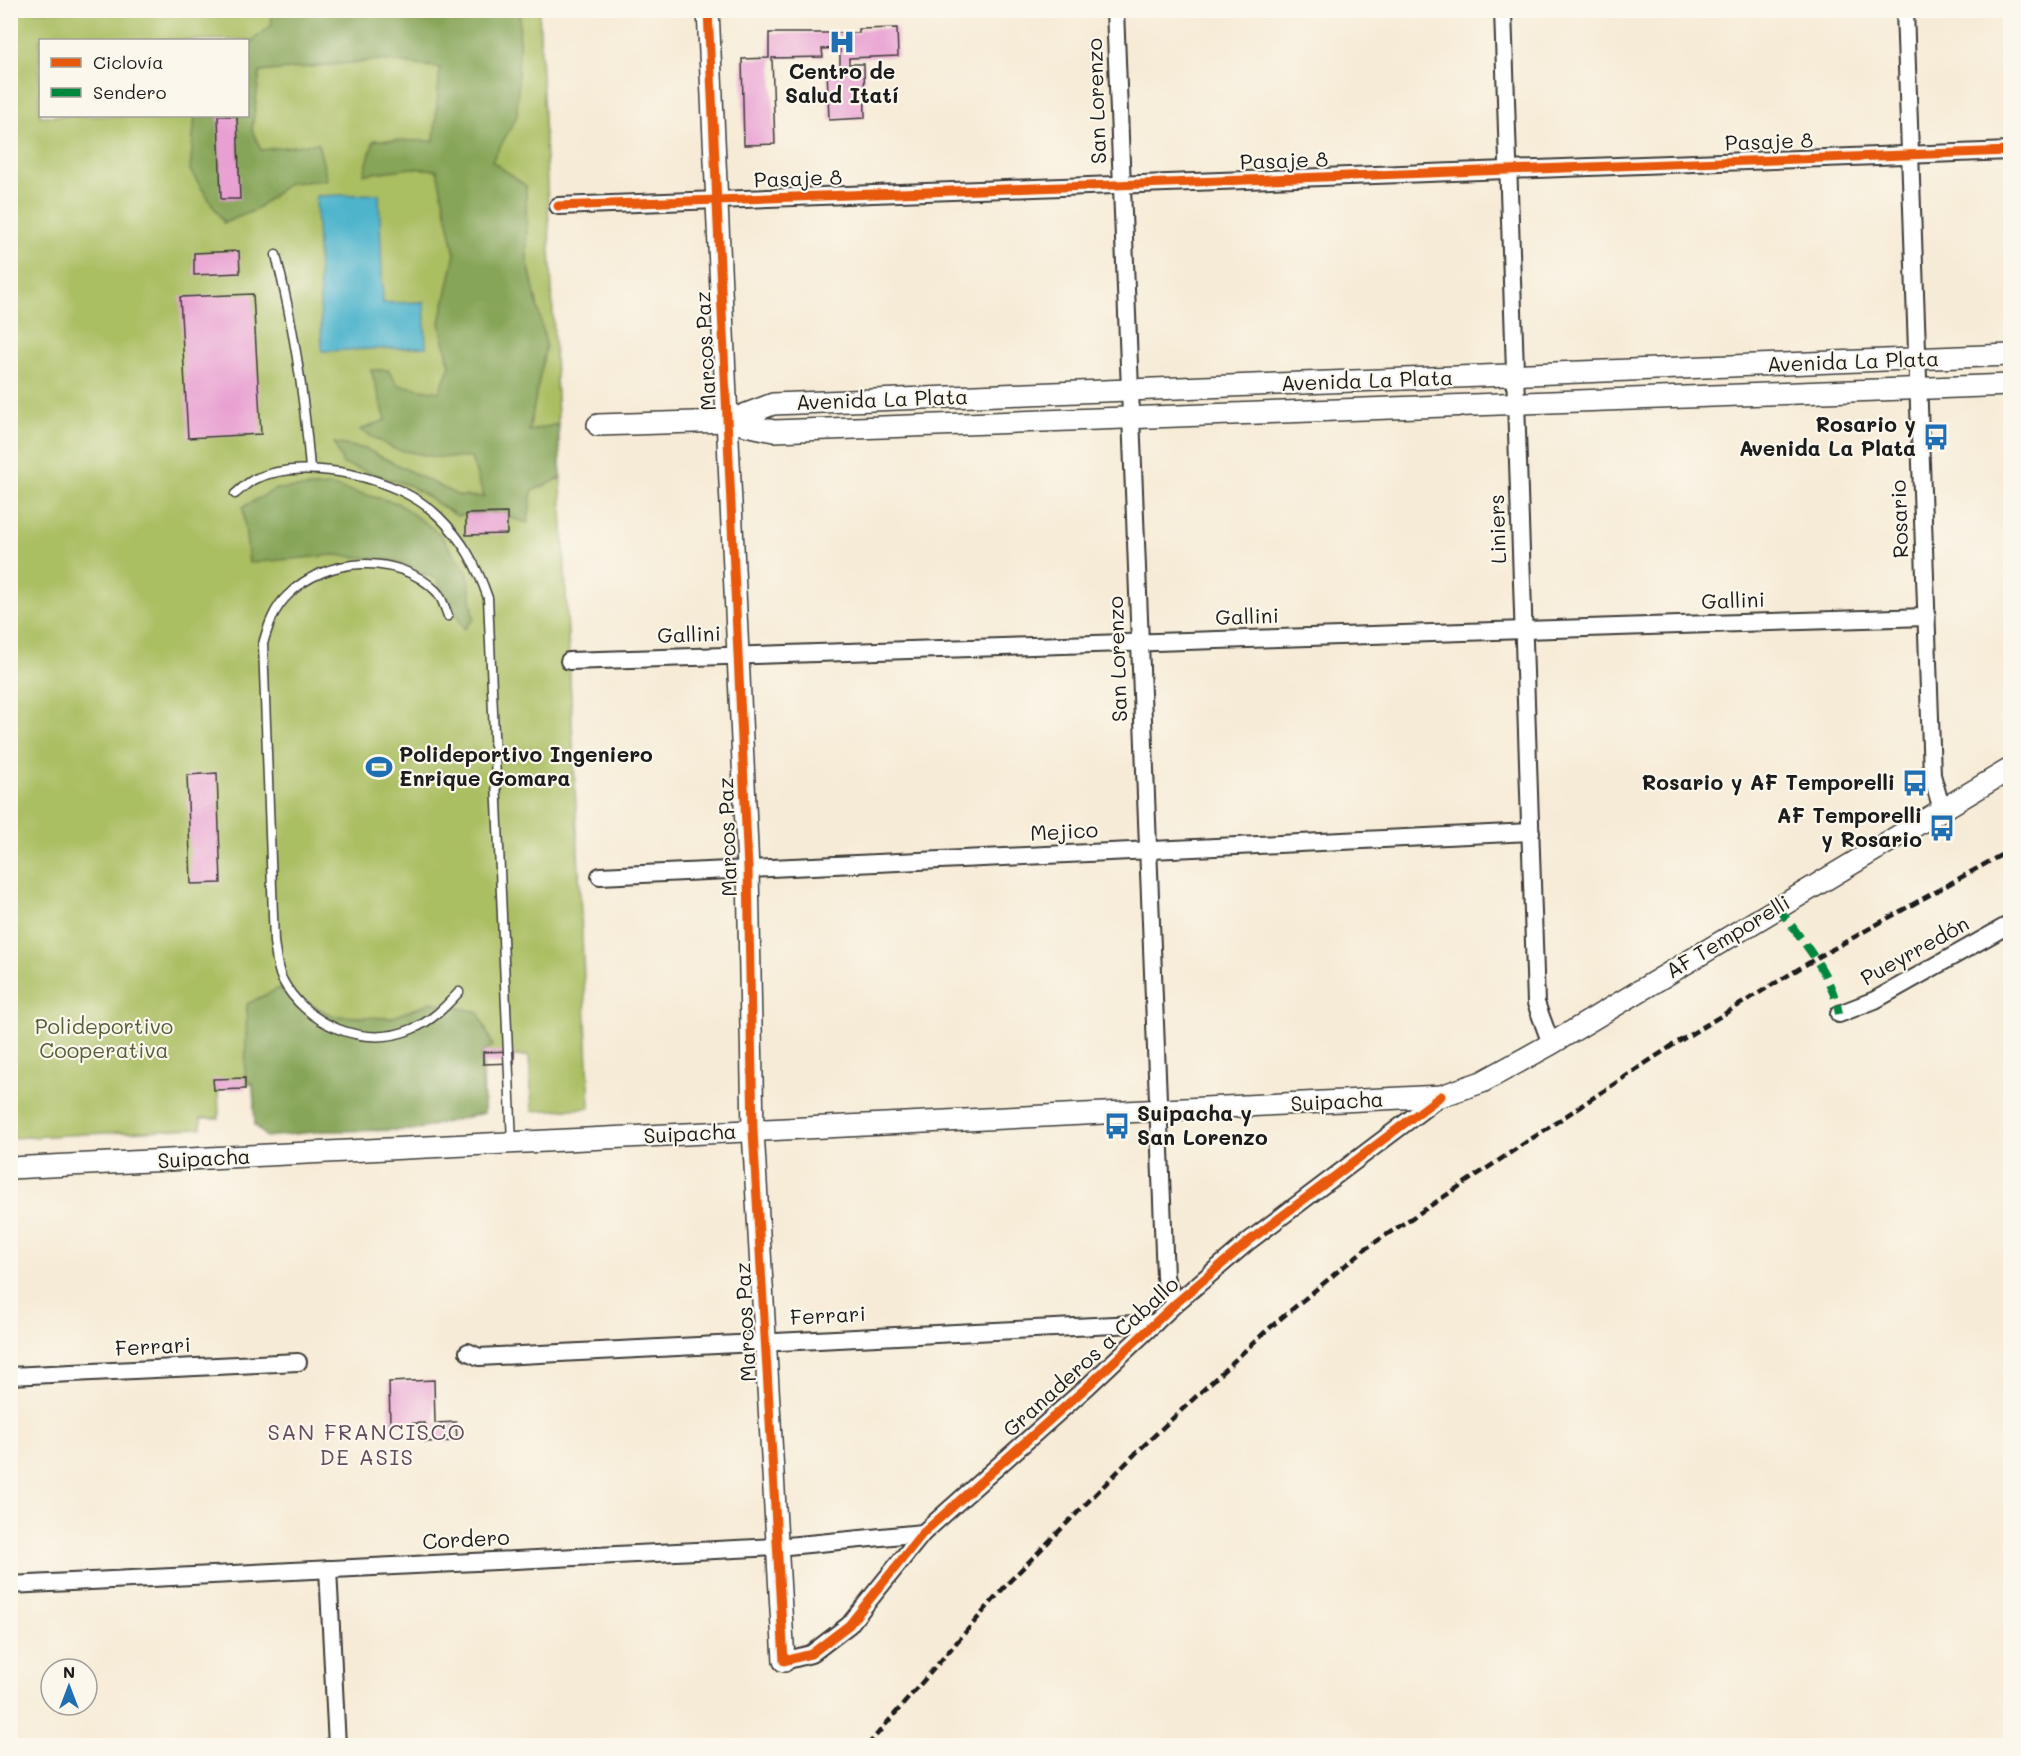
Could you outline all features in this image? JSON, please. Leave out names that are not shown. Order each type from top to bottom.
[{"type":"street","name":"Marcos Paz","points":[[708,10],[748,869],[753,1131],[784,1661]]},
{"type":"street","name":"San Lorenzo","points":[[1115,10],[1165,1277],[1175,1304]]},
{"type":"street","name":"Liniers","points":[[1503,10],[1536,1003],[1551,1044]]},
{"type":"street","name":"Rosario","points":[[1905,10],[1932,775],[1942,810]]},
{"type":"street","name":"Pasaje 8","points":[[558,206],[2010,151]]},
{"type":"street","name":"Avenida La Plata","points":[[727,421],[773,404],[2010,355]]},
{"type":"street","name":"Avenida La Plata","points":[[598,425],[727,421],[774,431],[2010,384]]},
{"type":"street","name":"Gallini","points":[[569,661],[1926,617]]},
{"type":"street","name":"AF Temporelli","points":[[1441,1096],[1482,1082],[1551,1044],[2010,769]]},
{"type":"street","name":"Mejico","points":[[600,876],[1531,832]]},
{"type":"street","name":"Pueyrredón","points":[[1839,1014],[1875,1000],[2010,924]]},
{"type":"street","name":"Suipacha","points":[[10,1168],[1441,1096]]},
{"type":"street","name":"Granaderos a Caballo","points":[[784,1661],[811,1654],[849,1624],[923,1533],[1175,1304],[1249,1241],[1441,1096]]},
{"type":"street","name":"Ferrari","points":[[468,1352],[479,1357],[1155,1323]]},
{"type":"street","name":"Ferrari","points":[[10,1376],[298,1362]]},
{"type":"street","name":"Cordero","points":[[10,1585],[777,1547],[923,1533]]},
{"type":"street","points":[[328,1569],[337,1746]]},
{"type":"lane","points":[[276,255],[292,318],[304,389],[310,468]]},
{"type":"lane","points":[[235,494],[255,478],[285,470],[310,468],[369,478],[404,494],[436,515],[465,547],[479,572],[488,598],[512,1143]]},
{"type":"lane","points":[[448,616],[437,592],[410,574],[375,563],[336,567],[308,579],[288,595],[271,617],[263,644],[274,942],[281,977],[298,1003],[322,1022],[350,1034],[381,1036],[411,1029],[438,1014],[459,992]]},
{"type":"green space","name":"Polideportivo Ingeniero Enrique Gomara","points":[[11,11],[539,11],[590,1108],[532,1111],[529,1056],[483,1057],[484,1113],[255,1125],[253,1084],[218,1085],[219,1118],[201,1118],[201,1128],[11,1138]]},
{"type":"green space","points":[[270,11],[520,11],[517,116],[492,161],[526,186],[527,258],[546,345],[529,431],[558,424],[561,478],[532,491],[528,523],[489,511],[457,516],[411,486],[343,464],[334,443],[366,449],[459,496],[484,497],[471,458],[435,457],[394,449],[360,430],[386,420],[371,370],[388,370],[398,385],[439,392],[450,366],[440,323],[455,254],[437,170],[412,168],[364,174],[374,140],[434,141],[440,68],[380,60],[260,72],[252,130],[261,150],[318,143],[327,180],[289,183],[255,210],[224,223],[190,170],[195,117],[249,117],[249,43],[272,25]]},
{"type":"green space","points":[[332,486],[397,503],[439,533],[468,575],[474,619],[464,629],[437,579],[392,560],[334,555],[249,563],[243,507],[276,489]]},
{"type":"green space","points":[[279,988],[333,1016],[391,1018],[432,1002],[478,1012],[493,1046],[483,1052],[481,1057],[484,1113],[414,1130],[323,1131],[266,1137],[255,1125],[253,1084],[245,1078],[247,1004]]},
{"type":"water","points":[[379,194],[383,303],[424,302],[426,347],[322,351],[316,196]]},
{"type":"building","points":[[897,28],[898,56],[849,58],[849,64],[864,64],[865,118],[829,120],[827,69],[840,68],[840,48],[822,49],[823,57],[772,58],[775,144],[744,145],[742,59],[769,58],[769,33],[859,33],[859,29]]},
{"type":"building","points":[[218,117],[237,117],[240,199],[221,199]]},
{"type":"building","points":[[239,251],[240,273],[194,275],[194,253]]},
{"type":"building","points":[[253,294],[261,434],[188,438],[180,297]]},
{"type":"building","points":[[507,513],[507,534],[466,535],[466,514]]},
{"type":"building","points":[[217,773],[221,883],[191,884],[187,775]]},
{"type":"building","points":[[514,1051],[514,1063],[483,1064],[483,1052]]},
{"type":"building","points":[[245,1078],[245,1089],[214,1090],[213,1079]]},
{"type":"building","points":[[434,1380],[435,1423],[456,1422],[457,1441],[425,1442],[425,1423],[390,1424],[389,1382]]},
{"type":"railway","points":[[867,1746],[1008,1583],[1139,1450],[1267,1330],[1365,1249],[1673,1045],[1815,959],[2010,850]]},
{"type":"marked path","points":[[1778,907],[1823,971],[1839,1014]]},
{"type":"cycle path","points":[[708,10],[748,869],[753,1131],[784,1661],[811,1654],[849,1625],[923,1533],[1088,1386],[1175,1304],[1249,1241],[1441,1096]]},
{"type":"cycle path","points":[[558,206],[2010,151]]},
{"type":"place","name":"Centro de Salud Itatí","points":[[842,42]]},
{"type":"place","name":"Rosario y Avenida La Plata","points":[[1936,437]]},
{"type":"place","name":"Polideportivo Ingeniero Enrique Gomara","points":[[379,767]]},
{"type":"place","name":"Rosario y AF Temporelli","points":[[1915,783]]},
{"type":"place","name":"AF Temporelli y Rosario","points":[[1942,828]]},
{"type":"place","name":"Suipacha y San Lorenzo","points":[[1117,1126]]},
{"type":"district","name":"SAN FRANCISCO DE ASIS","points":[[367,1444]]},
{"type":"park label","name":"Polideportivo Cooperativa","points":[[104,1039]]}]
